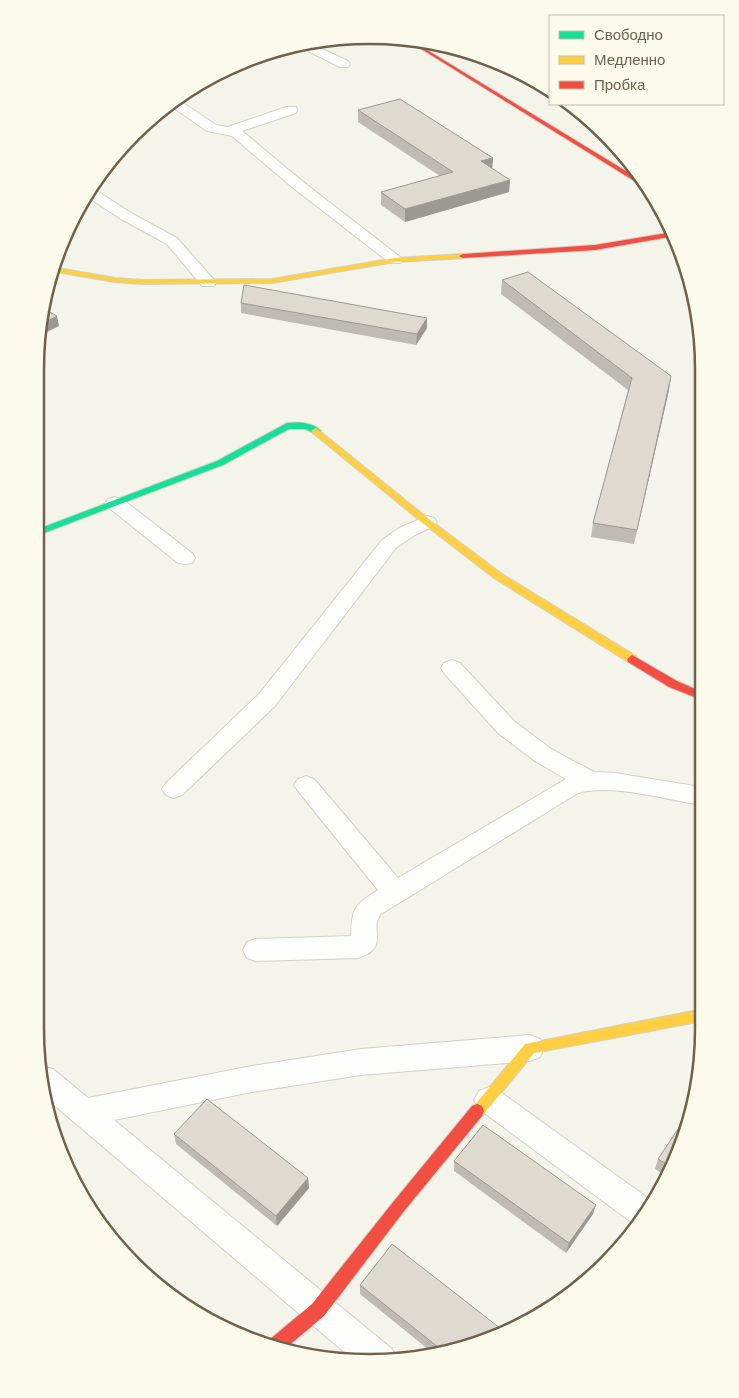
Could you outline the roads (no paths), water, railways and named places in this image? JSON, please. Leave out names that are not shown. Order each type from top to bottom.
[{"type":"street","points":[[421,48],[632,178]]},
{"type":"street","points":[[312,49],[344,64]]},
{"type":"street","points":[[179,106],[212,128],[230,130],[236,133],[297,184],[396,260]]},
{"type":"street","points":[[230,130],[291,110]]},
{"type":"street","points":[[95,195],[126,216],[172,241],[208,283]]},
{"type":"street","points":[[59,270],[115,280],[208,283],[272,281],[396,260],[574,250],[642,242],[666,236]]},
{"type":"street","points":[[44,530],[220,463],[287,426],[298,425],[312,428],[427,522],[498,576],[673,684],[695,693]]},
{"type":"street","points":[[115,502],[185,558]]},
{"type":"street","points":[[174,789],[267,700],[388,544],[406,532],[427,522]]},
{"type":"street","points":[[452,668],[506,727],[543,755],[590,781]]},
{"type":"street","points":[[256,950],[358,946],[364,942],[365,915],[372,907],[571,786],[590,781],[615,782],[695,795]]},
{"type":"street","points":[[306,786],[395,893]]},
{"type":"street","points":[[85,1112],[252,1080],[361,1062],[530,1048],[695,1017]]},
{"type":"street","points":[[281,1342],[318,1310],[399,1206],[489,1100],[530,1048]]},
{"type":"street","points":[[49,1083],[371,1354]]},
{"type":"street","points":[[489,1100],[639,1210]]}]
